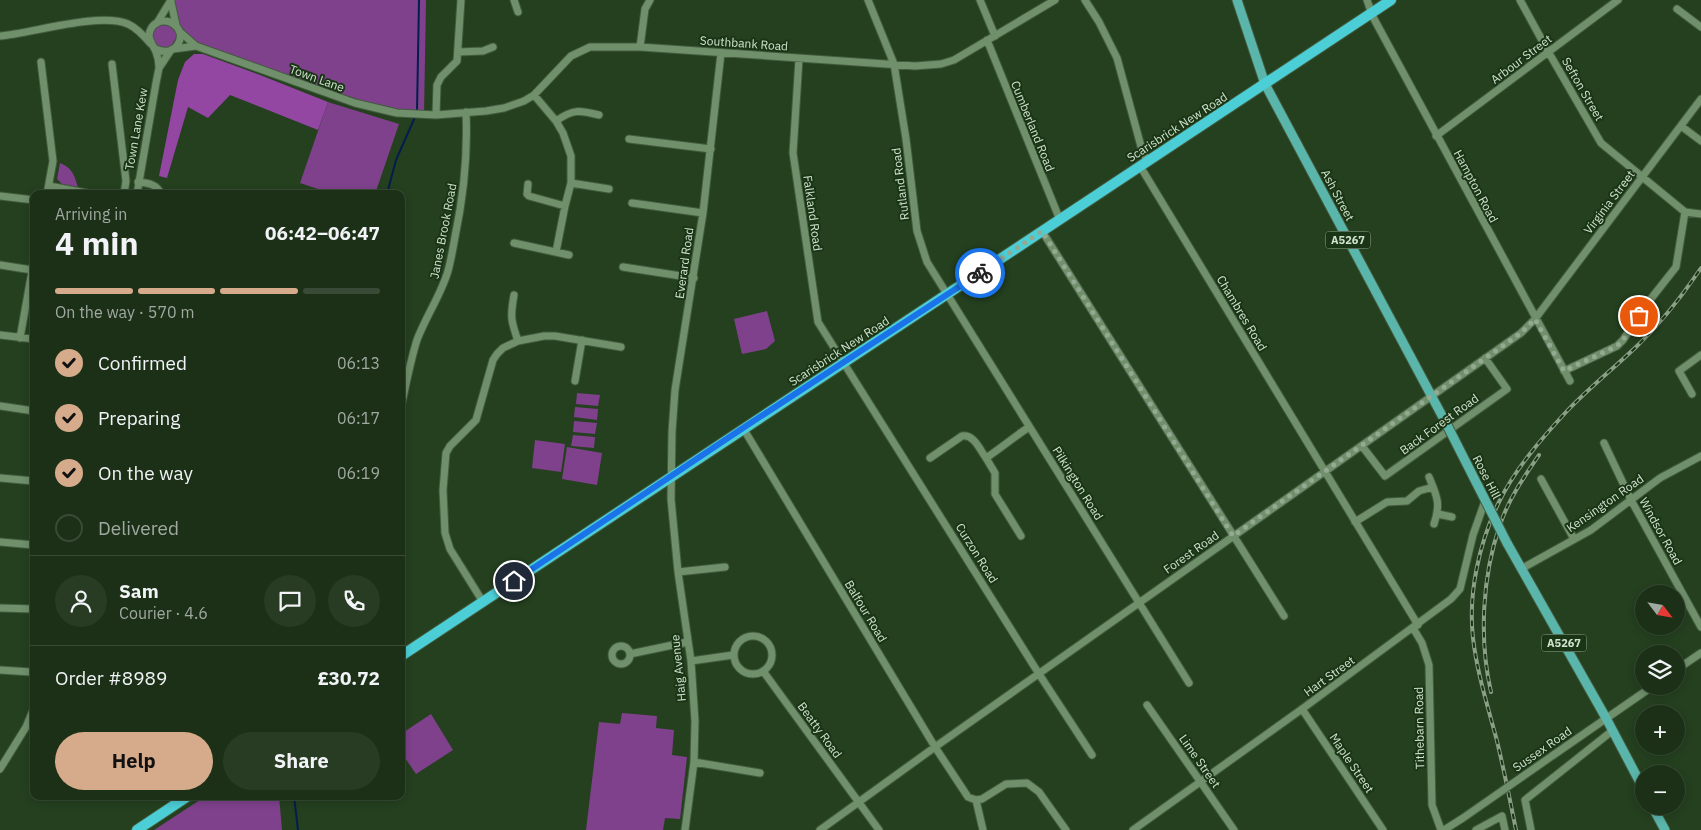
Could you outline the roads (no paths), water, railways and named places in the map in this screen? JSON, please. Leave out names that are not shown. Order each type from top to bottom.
[{"type":"highway","name":"Scarisbrick New Road","points":[[405,653],[1391,0]]},
{"type":"highway","points":[[137,830],[182,800]]},
{"type":"main road","name":"A5267","points":[[1237,0],[1265,84]]},
{"type":"main road","name":"Ash Street","points":[[1265,84],[1432,396]]},
{"type":"main road","name":"Rose Hill","points":[[1432,396],[1521,569]]},
{"type":"main road","name":"A5267","points":[[1521,569],[1606,718],[1635,773]]},
{"type":"main road","points":[[1657,815],[1665,830]]},
{"type":"street","points":[[436,115],[437,85],[441,77],[457,61],[461,0]]},
{"type":"street","points":[[514,0],[518,12]]},
{"type":"street","points":[[640,47],[645,9],[650,0]]},
{"type":"street","name":"Rutland Road","points":[[868,0],[894,64],[906,139],[917,231],[927,262],[947,295]]},
{"type":"street","points":[[980,0],[995,36]]},
{"type":"street","name":"Southbank Road","points":[[436,115],[504,108],[524,102],[534,95],[571,56],[590,47],[640,47],[799,59],[931,66],[954,60],[1055,0]]},
{"type":"street","name":"Chambres Road","points":[[1085,0],[1099,22],[1117,58],[1144,163],[1355,522]]},
{"type":"street","name":"Hampton Road","points":[[1367,0],[1436,136],[1570,381]]},
{"type":"street","name":"Sefton Street","points":[[1520,0],[1601,143],[1684,212]]},
{"type":"street","name":"Arbour Street","points":[[1436,136],[1618,0]]},
{"type":"street","points":[[153,46],[149,35],[171,1]]},
{"type":"street","points":[[134,27],[153,46],[162,52],[172,50],[180,40],[171,1]]},
{"type":"street","points":[[1677,9],[1701,27]]},
{"type":"street","points":[[0,36],[17,35],[78,23],[107,20],[143,28],[160,22],[170,22],[178,29]]},
{"type":"street","name":"Town Lane","points":[[178,29],[196,46]]},
{"type":"street","name":"Cumberland Road","points":[[987,40],[1060,220]]},
{"type":"street","name":"Town Lane Kew","points":[[153,46],[159,68]]},
{"type":"street","name":"Town Lane","points":[[172,50],[196,46],[355,103],[397,113],[436,115]]},
{"type":"street","points":[[458,52],[483,51],[494,48]]},
{"type":"street","name":"Town Lane Kew","points":[[137,190],[159,68],[172,50]]},
{"type":"street","name":"Everard Road","points":[[671,476],[675,390],[703,213],[721,53]]},
{"type":"street","name":"Falkland Road","points":[[799,59],[793,153],[818,322],[843,363]]},
{"type":"street","points":[[41,62],[53,161],[48,190]]},
{"type":"street","points":[[112,64],[126,181],[125,190]]},
{"type":"street","points":[[534,95],[556,121],[571,156],[571,183],[564,206],[556,252]]},
{"type":"street","name":"Virginia Street","points":[[1535,319],[1701,99]]},
{"type":"street","points":[[556,121],[573,111],[599,115]]},
{"type":"street","name":"Janes Brook Road","points":[[405,390],[417,341],[448,270],[466,167],[466,112]]},
{"type":"street","points":[[1681,126],[1701,142]]},
{"type":"street","points":[[629,139],[711,148]]},
{"type":"street","points":[[138,182],[153,185],[159,190]]},
{"type":"street","points":[[571,183],[609,189]]},
{"type":"street","points":[[528,184],[527,194],[529,196],[564,206]]},
{"type":"street","points":[[0,196],[30,200]]},
{"type":"street","points":[[632,204],[703,213]]},
{"type":"street","points":[[1564,371],[1617,346],[1623,340],[1646,305],[1676,267],[1684,212],[1701,214]]},
{"type":"street","points":[[1042,231],[1284,616]]},
{"type":"street","points":[[514,243],[569,255]]},
{"type":"street","points":[[0,265],[30,270]]},
{"type":"street","points":[[622,267],[694,278]]},
{"type":"street","points":[[20,338],[30,281]]},
{"type":"street","name":"Pilkington Road","points":[[947,295],[1189,683]]},
{"type":"street","points":[[514,296],[510,314],[518,341]]},
{"type":"street","name":"Forest Road","points":[[820,830],[1521,333],[1535,319]]},
{"type":"street","points":[[0,335],[30,339]]},
{"type":"street","points":[[483,602],[450,549],[445,533],[443,504],[446,454],[450,446],[476,420],[493,360],[503,348],[518,341],[544,336],[621,347]]},
{"type":"street","points":[[575,381],[582,340]]},
{"type":"street","points":[[1692,394],[1679,371],[1701,355]]},
{"type":"street","name":"Back Forest Road","points":[[1362,446],[1385,476],[1507,389],[1485,358]]},
{"type":"street","name":"Curzon Road","points":[[843,363],[1092,755]]},
{"type":"street","points":[[0,406],[30,410]]},
{"type":"street","points":[[986,458],[1029,427]]},
{"type":"street","name":"Balfour Road","points":[[743,428],[935,747],[968,797],[976,800]]},
{"type":"street","points":[[930,458],[962,436],[972,437],[995,473],[995,494],[1021,536]]},
{"type":"street","name":"Windsor Road","points":[[1604,443],[1632,500],[1701,628]]},
{"type":"street","name":"Kensington Road","points":[[1521,569],[1591,530],[1660,478],[1701,456]]},
{"type":"street","name":"Haig Avenue","points":[[671,476],[671,500],[678,572],[690,661],[695,721],[694,762],[686,830]]},
{"type":"street","points":[[1429,477],[1438,498],[1438,514],[1434,524]]},
{"type":"street","points":[[0,478],[30,481]]},
{"type":"street","points":[[1541,479],[1574,539]]},
{"type":"street","points":[[1355,522],[1387,502],[1407,500],[1419,492],[1433,487]]},
{"type":"street","name":"Hart Street","points":[[1133,830],[1451,599],[1460,589],[1477,521],[1485,501]]},
{"type":"street","points":[[1438,514],[1452,517]]},
{"type":"street","name":"Tithebarn Road","points":[[1355,522],[1415,626],[1429,664],[1432,806],[1443,830]]},
{"type":"street","points":[[0,542],[30,545]]},
{"type":"street","points":[[678,572],[725,567]]},
{"type":"street","points":[[0,608],[30,609]]},
{"type":"street","points":[[756,636],[762,638],[771,648],[772,654],[768,667],[763,671],[752,674],[741,670],[734,661],[733,655],[734,649],[743,638],[756,636]]},
{"type":"street","points":[[630,654],[687,642]]},
{"type":"street","points":[[1685,664],[1701,653]]},
{"type":"street","points":[[690,661],[733,655]]},
{"type":"street","points":[[0,670],[30,672]]},
{"type":"street","name":"Beatty Road","points":[[763,671],[859,802]]},
{"type":"street","name":"Sussex Road","points":[[1443,830],[1640,695]]},
{"type":"street","name":"Lime Street","points":[[1147,705],[1234,830]]},
{"type":"street","name":"Maple Street","points":[[1302,709],[1383,830]]},
{"type":"street","points":[[0,768],[30,718]]},
{"type":"street","points":[[1531,830],[1525,800],[1612,731]]},
{"type":"street","points":[[694,762],[760,773]]},
{"type":"street","points":[[983,830],[976,800],[982,799],[1006,784],[1027,783],[1039,792],[1066,830]]},
{"type":"street","points":[[859,802],[879,830]]},
{"type":"street","points":[[1476,830],[1502,816],[1505,830]]},
{"type":"waterway","points":[[417,112],[419,0]]},
{"type":"waterway","points":[[388,190],[396,160],[415,117]]},
{"type":"waterway","points":[[294,800],[298,830]]},
{"type":"railway","points":[[1516,830],[1500,752],[1480,677],[1473,638],[1472,604],[1474,586],[1486,534],[1505,490],[1539,443],[1575,403],[1654,328],[1679,299],[1701,268]]},
{"type":"railway","points":[[1491,692],[1487,672],[1484,630],[1484,608],[1489,565],[1507,507],[1539,455]]}]
